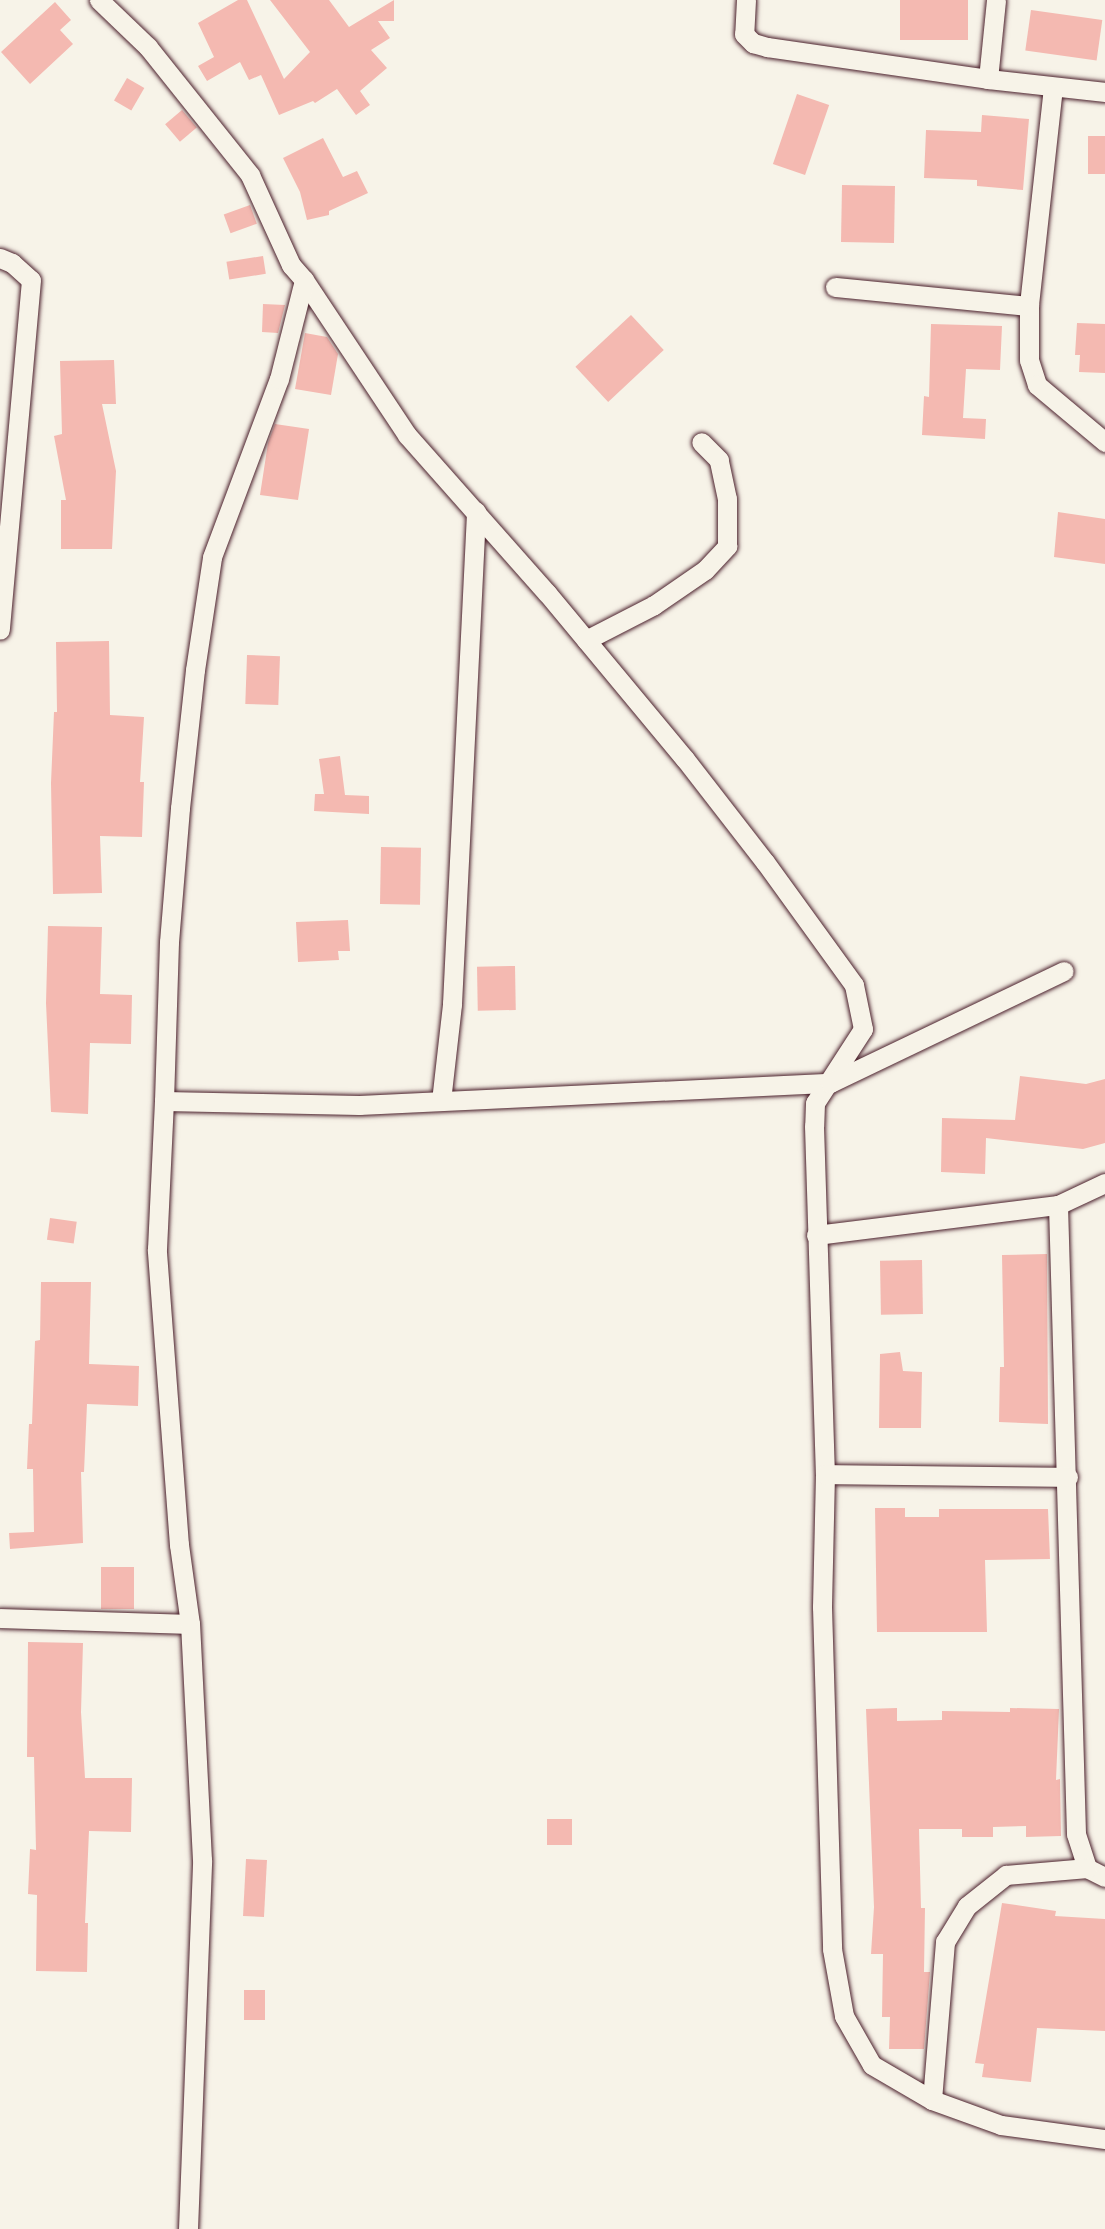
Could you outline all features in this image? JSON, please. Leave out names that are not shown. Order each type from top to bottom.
[{"type":"street","points":[[99,0],[148,47],[250,176],[291,265],[304,280],[407,435],[586,640],[757,852],[854,985],[863,1029],[815,1102],[816,1236],[825,1474],[822,1607],[832,1949],[844,2016],[872,2065],[932,2100],[1001,2126],[1105,2139]]},
{"type":"street","points":[[746,0],[744,34],[752,43],[786,51],[1105,92]]},
{"type":"street","points":[[988,79],[996,0]]},
{"type":"street","points":[[1053,87],[1029,306],[1030,360],[1037,385],[1105,442]]},
{"type":"street","points":[[0,258],[12,263],[31,280],[0,630]]},
{"type":"street","points":[[188,2229],[202,1860],[190,1624],[179,1545],[157,1249],[169,942],[195,670],[212,557],[279,379],[304,280]]},
{"type":"street","points":[[835,288],[1029,306]]},
{"type":"street","points":[[586,640],[654,605],[705,570],[727,546],[727,499],[719,460],[701,442]]},
{"type":"street","points":[[441,1101],[452,1004],[476,512]]},
{"type":"street","points":[[164,1101],[359,1105],[830,1083],[1064,971]]},
{"type":"street","points":[[816,1236],[1058,1205],[1105,1183]]},
{"type":"street","points":[[932,2100],[945,1942],[967,1906],[1006,1875],[1096,1872],[1076,1834],[1068,1477],[1060,1329],[1058,1205]]},
{"type":"street","points":[[825,1474],[1068,1477]]},
{"type":"street","points":[[0,1618],[190,1624]]},
{"type":"building","points":[[238,0],[247,0],[284,79],[310,52],[270,0],[329,0],[349,27],[394,0],[394,21],[378,21],[390,38],[371,50],[387,68],[360,91],[370,105],[356,115],[337,89],[315,103],[313,101],[279,115],[261,75],[249,80],[240,62],[207,81],[198,66],[214,57],[198,23]]},
{"type":"building","points":[[900,0],[968,0],[968,40],[900,40]]},
{"type":"building","points":[[55,2],[71,20],[60,30],[73,44],[30,84],[1,52]]},
{"type":"building","points":[[1031,10],[1102,20],[1097,61],[1025,51]]},
{"type":"building","points":[[127,78],[144,88],[131,111],[114,101]]},
{"type":"building","points":[[797,94],[829,105],[805,175],[773,164]]},
{"type":"building","points":[[182,110],[197,128],[180,142],[165,124]]},
{"type":"building","points":[[982,115],[1029,119],[1023,190],[977,186],[977,180],[924,178],[926,130],[981,132]]},
{"type":"building","points":[[1088,136],[1105,136],[1105,174],[1088,174]]},
{"type":"building","points":[[323,138],[343,177],[357,171],[368,193],[329,211],[329,215],[307,220],[300,192],[283,158]]},
{"type":"building","points":[[842,185],[895,186],[894,243],[841,242]]},
{"type":"building","points":[[250,205],[257,224],[231,233],[224,215]]},
{"type":"building","points":[[263,256],[266,274],[229,280],[226,262]]},
{"type":"building","points":[[263,304],[285,305],[278,333],[262,332]]},
{"type":"building","points":[[631,315],[664,350],[608,402],[575,367]]},
{"type":"building","points":[[1077,323],[1105,324],[1105,373],[1079,372],[1080,355],[1075,355]]},
{"type":"building","points":[[931,324],[1002,326],[1000,370],[966,369],[963,418],[986,419],[985,439],[922,435],[924,396],[929,397]]},
{"type":"building","points":[[305,333],[327,337],[338,354],[331,395],[295,389]]},
{"type":"building","points":[[114,360],[116,404],[102,404],[116,471],[112,549],[61,549],[61,500],[66,500],[54,436],[62,434],[60,361]]},
{"type":"building","points":[[275,424],[309,429],[298,500],[260,495],[268,443]]},
{"type":"building","points":[[1058,512],[1105,519],[1105,564],[1054,557]]},
{"type":"building","points":[[109,641],[110,715],[144,717],[140,782],[144,782],[142,837],[100,836],[102,893],[53,894],[51,783],[54,712],[57,712],[56,642]]},
{"type":"building","points":[[247,655],[280,656],[278,705],[245,704]]},
{"type":"building","points":[[340,756],[345,795],[369,796],[369,814],[314,811],[315,794],[324,794],[319,759]]},
{"type":"building","points":[[381,847],[421,848],[420,905],[380,904]]},
{"type":"building","points":[[348,920],[350,951],[338,951],[339,960],[298,962],[296,922]]},
{"type":"building","points":[[48,926],[102,927],[100,994],[132,995],[131,1044],[90,1043],[88,1114],[51,1112],[46,1003]]},
{"type":"building","points":[[515,966],[516,1010],[478,1011],[477,967]]},
{"type":"building","points":[[1020,1076],[1086,1084],[1105,1079],[1105,1143],[1083,1149],[986,1138],[985,1174],[941,1172],[942,1118],[1015,1120]]},
{"type":"building","points":[[50,1218],[77,1222],[74,1244],[47,1240]]},
{"type":"building","points":[[1047,1254],[1048,1424],[999,1422],[1000,1367],[1004,1367],[1002,1255]]},
{"type":"building","points":[[922,1260],[923,1314],[881,1315],[880,1261]]},
{"type":"building","points":[[41,1282],[91,1282],[89,1364],[139,1366],[138,1406],[87,1404],[84,1472],[81,1472],[83,1543],[10,1549],[9,1533],[34,1532],[33,1469],[27,1469],[29,1424],[32,1424],[35,1341],[40,1340]]},
{"type":"building","points":[[900,1352],[903,1371],[922,1372],[921,1428],[879,1428],[880,1354]]},
{"type":"building","points":[[875,1508],[905,1508],[905,1517],[939,1517],[939,1509],[1048,1509],[1050,1559],[985,1560],[987,1632],[877,1632]]},
{"type":"building","points":[[101,1567],[134,1567],[134,1609],[101,1609]]},
{"type":"building","points":[[28,1642],[83,1643],[81,1712],[85,1778],[132,1778],[131,1832],[89,1831],[85,1923],[88,1923],[87,1972],[36,1971],[37,1895],[28,1894],[30,1849],[36,1850],[34,1757],[27,1757]]},
{"type":"building","points":[[897,1708],[897,1721],[942,1720],[942,1711],[1010,1712],[1010,1708],[1059,1709],[1056,1780],[1060,1779],[1061,1836],[1026,1837],[1026,1826],[993,1827],[993,1837],[962,1837],[962,1829],[919,1829],[921,1908],[925,1908],[924,1972],[930,1972],[924,2049],[889,2049],[890,2017],[882,2017],[883,1954],[871,1954],[874,1907],[866,1709]]},
{"type":"building","points":[[547,1819],[572,1819],[572,1845],[547,1845]]},
{"type":"building","points":[[246,1859],[267,1860],[264,1917],[243,1916]]},
{"type":"building","points":[[1002,1903],[1056,1911],[1055,1916],[1105,1919],[1105,2031],[1037,2028],[1031,2082],[982,2077],[984,2064],[975,2063]]},
{"type":"building","points":[[244,1990],[265,1990],[265,2020],[244,2020]]}]
